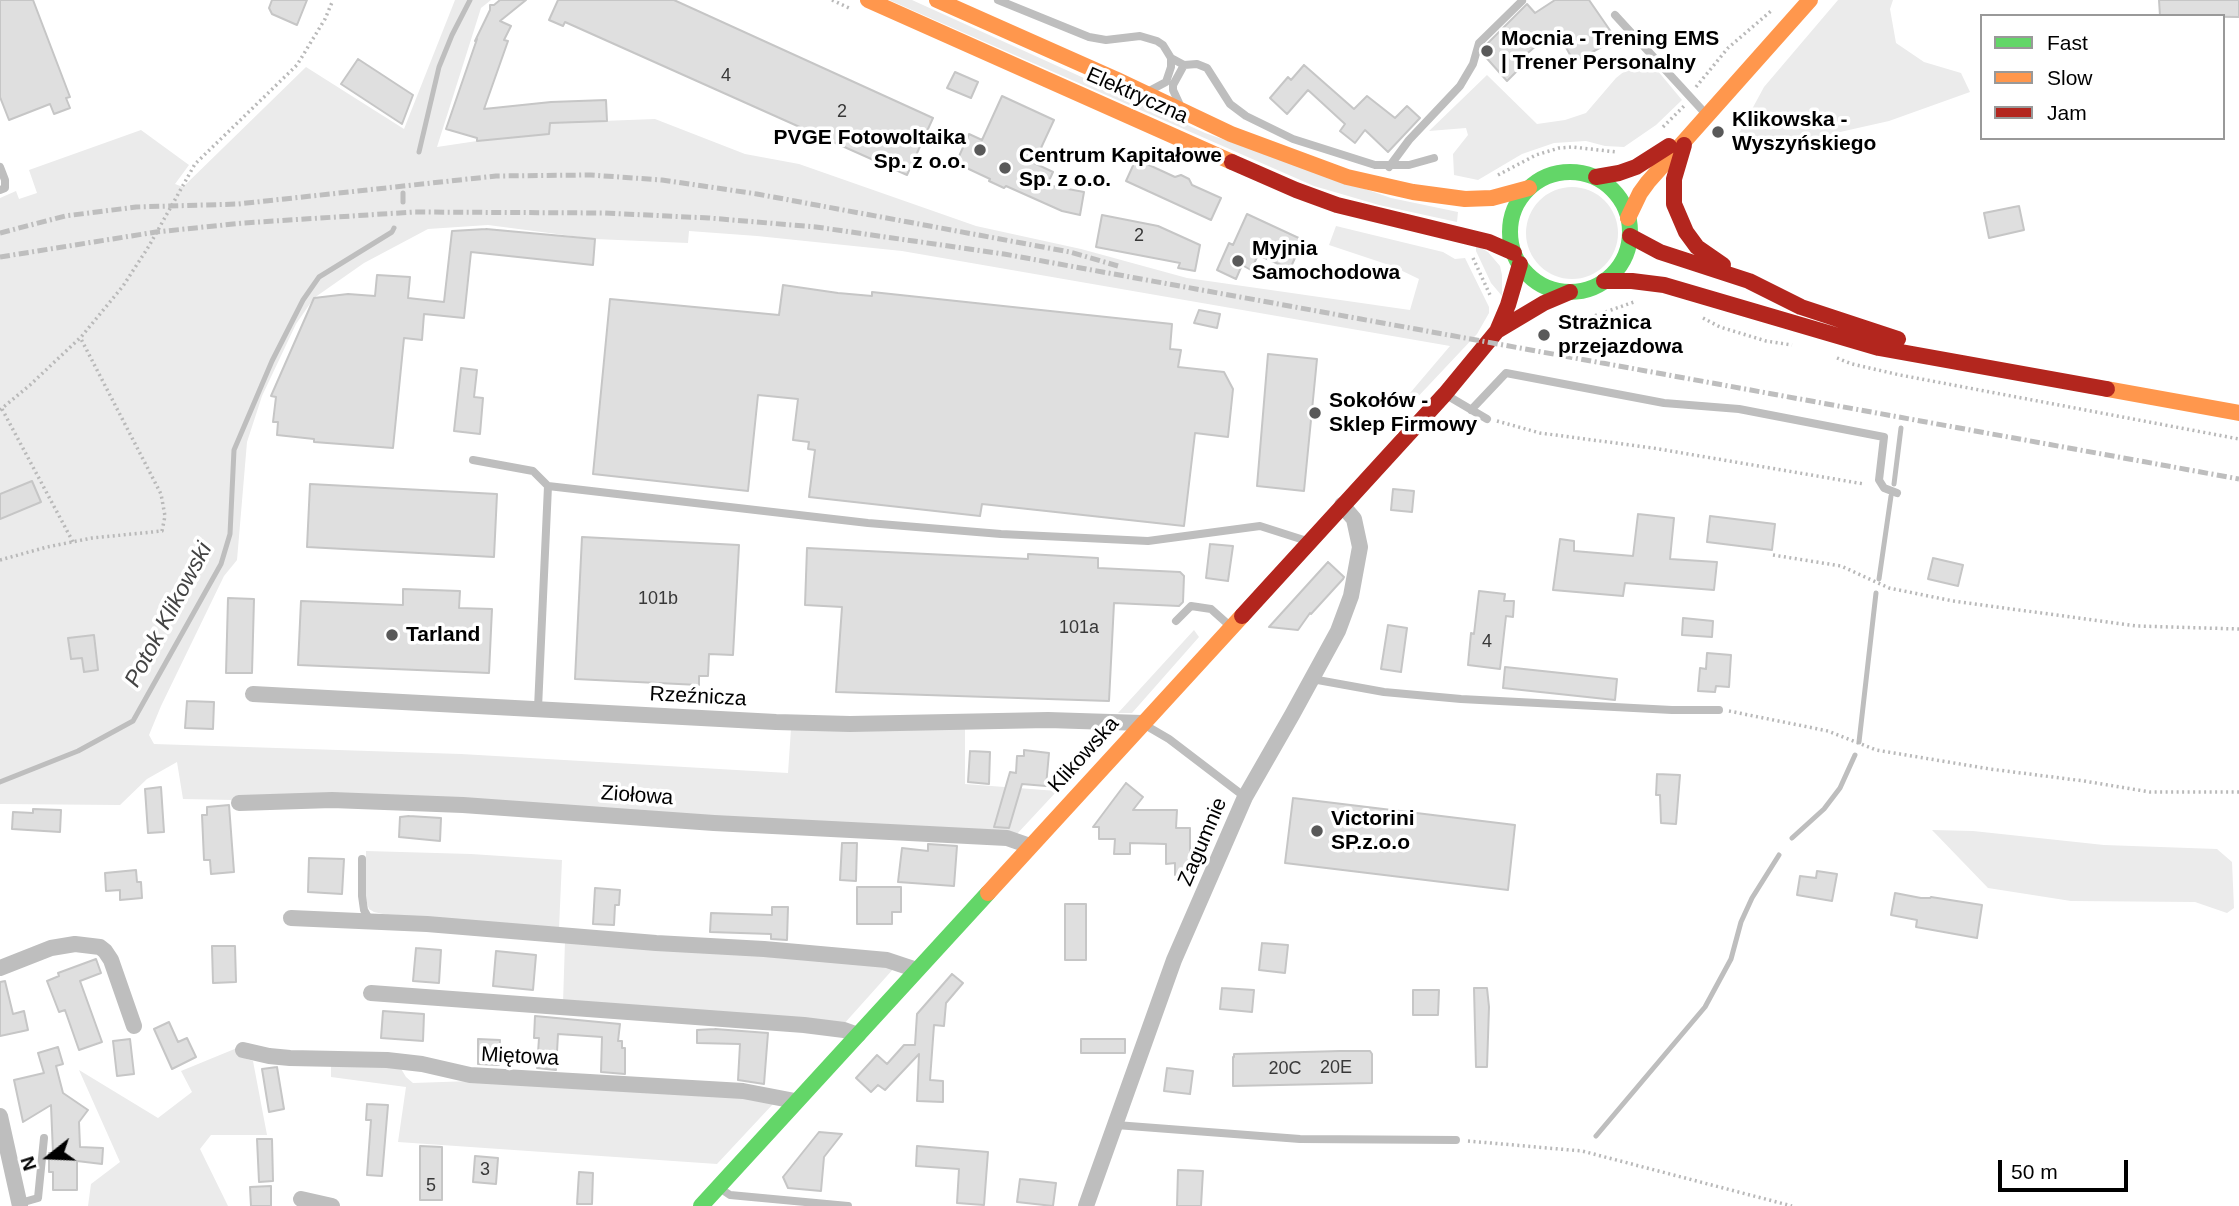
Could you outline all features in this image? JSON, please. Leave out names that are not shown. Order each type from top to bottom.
[{"type":"main road","name":"Elektryczna","points":[[868,0],[1296,190],[1337,205],[1489,242],[1517,259]]},
{"type":"main road","name":"Elektryczna","points":[[937,0],[1231,134],[1346,177],[1436,196],[1481,199],[1529,188]]},
{"type":"main road","points":[[1628,218],[1648,182],[1810,0]]},
{"type":"main road","points":[[1596,177],[1636,167],[1687,136]]},
{"type":"main road","points":[[1687,136],[1674,179],[1674,204],[1686,232],[1697,247],[1749,281],[1801,307],[1970,365]]},
{"type":"main road","points":[[1561,172],[1585,173],[1605,183],[1620,198],[1628,218],[1630,236],[1626,254],[1617,269],[1604,281],[1570,292],[1536,281],[1517,259],[1511,242],[1512,218],[1521,197],[1529,188],[1549,175],[1561,172]]},
{"type":"main road","points":[[1630,236],[1660,252],[1749,281]]},
{"type":"main road","name":"Klikowska","points":[[701,1206],[1445,394],[1497,331],[1508,305],[1517,259]]},
{"type":"main road","points":[[1604,281],[1664,285],[1879,348],[2239,413]]},
{"type":"main road","name":"Klikowska","points":[[1497,331],[1544,303],[1570,292]]},
{"type":"street","name":"Zagumnie","points":[[1086,1206],[1174,960],[1245,797],[1338,631],[1351,596],[1360,547],[1354,519],[1342,505]]},
{"type":"street","name":"Rzeźnicza","points":[[253,694],[849,724],[1048,720],[1142,723]]},
{"type":"street","name":"Ziołowa","points":[[239,803],[332,800],[463,805],[715,823],[1007,838],[1030,846]]},
{"type":"street","points":[[291,918],[370,921],[833,955],[887,960],[917,970]]},
{"type":"street","points":[[0,968],[51,948],[75,944],[100,947],[111,960],[134,1026]]},
{"type":"street","points":[[370,993],[804,1025],[844,1030],[858,1035]]},
{"type":"street","name":"Miętowa","points":[[243,1050],[269,1056],[387,1060],[422,1064],[470,1075],[743,1091],[795,1101]]},
{"type":"street","points":[[1,1125],[20,1204]]},
{"type":"street","points":[[301,1199],[332,1206]]},
{"type":"lane","points":[[998,0],[1089,37],[1106,40],[1148,37],[1164,46],[1171,58],[1166,82],[1156,89],[1142,92]]},
{"type":"lane","points":[[1389,167],[1409,140],[1460,86],[1474,64],[1479,43],[1522,1]]},
{"type":"lane","points":[[1615,15],[1706,114]]},
{"type":"lane","points":[[1171,58],[1184,65],[1197,64],[1207,68],[1230,104],[1293,139],[1389,167],[1409,166],[1434,158]]},
{"type":"lane","points":[[1184,65],[1175,79],[1173,90],[1187,114]]},
{"type":"lane","points":[[0,167],[5,180],[5,188],[0,190]]},
{"type":"lane","points":[[1471,410],[1506,373],[1664,402],[1739,409],[1844,429],[1884,437],[1879,480],[1884,488],[1897,493]]},
{"type":"lane","points":[[1445,394],[1487,419]]},
{"type":"lane","points":[[473,460],[533,471],[548,486],[842,520],[1001,534],[1148,541],[1260,526],[1309,541]]},
{"type":"lane","points":[[538,708],[548,486]]},
{"type":"lane","points":[[1176,621],[1191,606],[1211,609],[1230,626]]},
{"type":"lane","points":[[1312,679],[1384,692],[1461,699],[1719,710]]},
{"type":"lane","points":[[1142,723],[1169,739],[1245,797]]},
{"type":"lane","points":[[362,859],[362,896],[364,910],[370,921]]},
{"type":"lane","points":[[1115,1125],[1300,1139],[1456,1140]]},
{"type":"lane","points":[[20,1204],[38,1198],[44,1138]]},
{"type":"lane","points":[[718,1187],[730,1195],[848,1206]]},
{"type":"path","points":[[74,542],[1,410],[80,337],[123,286],[195,164],[297,65],[325,19],[333,0]]},
{"type":"path","points":[[1660,129],[1678,113],[1702,78],[1728,48],[1766,15]]},
{"type":"path","points":[[1488,180],[1548,150],[1572,147],[1620,151]]},
{"type":"path","points":[[1548,320],[1582,320],[1641,300]]},
{"type":"path","points":[[1698,316],[1720,327],[1766,341],[1800,346]]},
{"type":"path","points":[[0,561],[74,542],[162,531],[165,516],[161,494],[80,337]]},
{"type":"path","points":[[1832,356],[1852,364],[1900,375],[2239,439]]},
{"type":"path","points":[[1487,419],[1540,433],[1653,448],[1864,484]]},
{"type":"path","points":[[1773,555],[1841,566],[1888,588],[1953,601],[2137,626],[2239,629]]},
{"type":"path","points":[[1719,710],[1828,731],[1876,750],[1990,769],[2150,792],[2239,792]]},
{"type":"path","points":[[1456,1140],[1582,1151],[1792,1206]]},
{"type":"shaded area","points":[[455,0],[491,0],[481,8],[437,147],[549,134],[550,123],[655,119],[745,154],[799,164],[976,226],[1081,249],[1187,278],[1410,310],[1419,279],[1392,266],[1329,245],[1336,226],[1443,252],[1455,259],[1465,258],[1489,307],[1489,313],[1477,334],[1412,403],[1399,406],[1450,346],[902,251],[689,231],[688,243],[595,239],[488,225],[428,229],[364,263],[314,298],[296,324],[262,396],[247,442],[237,560],[224,576],[161,706],[149,735],[154,744],[461,754],[788,773],[791,729],[965,729],[965,784],[1057,791],[1016,835],[183,799],[177,762],[147,779],[120,805],[0,804],[0,198],[16,191],[19,199],[37,193],[29,170],[141,130],[189,165],[175,184],[183,187],[306,67],[404,129]]},
{"type":"shaded area","points":[[889,0],[912,0],[1205,133],[1391,198],[1458,212],[1457,222],[1379,205],[1314,186]]},
{"type":"shaded area","points":[[1838,0],[1893,0],[1890,9],[1896,43],[1924,62],[1961,73],[1970,92],[1889,121],[1800,141],[1738,135],[1764,87]]},
{"type":"shaded area","points":[[1636,62],[1657,70],[1682,100],[1656,125],[1624,147],[1586,141],[1554,143],[1522,154],[1478,180],[1454,175],[1453,154],[1468,135],[1466,128],[1429,131],[1487,75],[1537,124],[1565,120],[1586,113],[1616,78]]},
{"type":"shaded area","points":[[1563,187],[1581,187],[1598,194],[1611,207],[1618,224],[1618,242],[1611,259],[1598,272],[1581,279],[1563,279],[1546,272],[1533,259],[1526,242],[1526,224],[1533,207],[1546,194]]},
{"type":"shaded area","points":[[1476,245],[1488,252],[1500,266],[1502,296],[1491,283],[1476,251]]},
{"type":"shaded area","points":[[1194,630],[1199,637],[1132,713],[1118,713]]},
{"type":"shaded area","points":[[1932,830],[1973,831],[2104,845],[2217,849],[2232,862],[2234,908],[2227,913],[2195,902],[2071,901],[1988,888]]},
{"type":"shaded area","points":[[366,851],[562,860],[559,929],[392,916],[374,912],[369,909],[366,900]]},
{"type":"shaded area","points":[[565,941],[779,955],[895,967],[843,1025],[563,1003]]},
{"type":"shaded area","points":[[237,1048],[241,1057],[253,1061],[267,1135],[211,1135],[200,1149],[228,1206],[88,1206],[91,1184],[120,1162],[79,1070],[158,1118],[192,1092],[181,1071]]},
{"type":"shaded area","points":[[331,1063],[400,1067],[413,1083],[472,1081],[742,1096],[773,1104],[717,1164],[398,1142],[406,1087],[331,1077]]},
{"type":"building","points":[[0,0],[33,0],[70,97],[66,98],[70,108],[54,114],[50,104],[9,120],[0,97]]},
{"type":"building","points":[[272,0],[307,0],[297,25],[272,14],[269,8]]},
{"type":"building","points":[[500,0],[526,0],[500,21],[511,26],[504,40],[508,41],[484,109],[606,100],[607,121],[550,123],[549,134],[477,141],[477,138],[446,129],[490,5]]},
{"type":"building","points":[[558,0],[674,0],[933,118],[907,175],[565,22],[563,26],[549,20]]},
{"type":"building","points":[[1555,0],[1589,0],[1616,39],[1574,62],[1557,31],[1515,64],[1519,69],[1507,81],[1483,54],[1485,46],[1527,4],[1535,13]]},
{"type":"building","points":[[2159,0],[2239,0],[2239,17],[2225,17],[2225,14],[2160,14]]},
{"type":"building","points":[[358,59],[413,95],[402,124],[341,84]]},
{"type":"building","points":[[1304,65],[1354,109],[1367,96],[1395,118],[1407,106],[1420,118],[1388,152],[1365,130],[1355,143],[1340,131],[1345,124],[1308,90],[1287,114],[1270,98],[1288,77],[1291,80]]},
{"type":"building","points":[[955,72],[978,82],[971,98],[947,88]]},
{"type":"building","points":[[1002,96],[1054,120],[1034,163],[1053,172],[1047,185],[1084,192],[1080,215],[1062,211],[1006,186],[1004,188],[956,163],[969,134],[982,140]]},
{"type":"building","points":[[1136,159],[1175,177],[1181,175],[1189,179],[1192,185],[1221,198],[1211,220],[1126,181]]},
{"type":"building","points":[[2019,206],[2024,230],[1989,238],[1984,213]]},
{"type":"building","points":[[1247,214],[1303,240],[1290,269],[1258,255],[1251,270],[1242,265],[1236,279],[1217,270],[1229,243],[1233,245]]},
{"type":"building","points":[[1102,215],[1158,226],[1200,245],[1195,271],[1178,268],[1180,263],[1096,247]]},
{"type":"building","points":[[486,229],[595,239],[593,265],[471,252],[464,318],[424,314],[422,340],[404,338],[393,448],[314,442],[314,439],[277,435],[278,422],[273,422],[276,397],[271,396],[314,298],[348,294],[375,296],[377,275],[410,277],[408,298],[444,302],[452,231]]},
{"type":"building","points":[[783,285],[838,293],[872,296],[872,292],[1172,324],[1170,349],[1181,350],[1178,367],[1224,372],[1233,389],[1228,437],[1195,433],[1184,526],[982,504],[980,516],[809,497],[815,450],[808,449],[809,442],[793,440],[798,399],[758,395],[748,491],[593,474],[610,299],[779,315]]},
{"type":"building","points":[[1199,310],[1220,314],[1217,328],[1194,323]]},
{"type":"building","points":[[1268,354],[1317,359],[1304,491],[1257,486]]},
{"type":"building","points":[[461,368],[477,370],[474,397],[483,398],[480,434],[454,431]]},
{"type":"building","points":[[32,481],[41,502],[0,519],[0,494]]},
{"type":"building","points":[[310,484],[497,494],[494,557],[307,547]]},
{"type":"building","points":[[1393,489],[1414,491],[1412,512],[1391,510]]},
{"type":"building","points":[[1638,514],[1674,518],[1670,559],[1717,562],[1714,590],[1625,583],[1623,596],[1553,590],[1560,539],[1574,541],[1574,551],[1633,556]]},
{"type":"building","points":[[1710,516],[1775,524],[1772,550],[1707,542]]},
{"type":"building","points":[[582,537],[739,545],[733,655],[709,654],[708,676],[699,676],[699,685],[575,679]]},
{"type":"building","points":[[1210,544],[1233,546],[1228,581],[1206,578]]},
{"type":"building","points":[[807,548],[1028,559],[1028,554],[1098,558],[1098,568],[1180,572],[1184,576],[1183,602],[1179,606],[1114,603],[1109,701],[836,692],[842,607],[805,605]]},
{"type":"building","points":[[1933,558],[1963,565],[1958,586],[1928,579]]},
{"type":"building","points":[[1328,562],[1344,577],[1298,630],[1269,627]]},
{"type":"building","points":[[403,589],[460,591],[459,608],[492,609],[489,673],[298,665],[301,601],[403,605]]},
{"type":"building","points":[[1479,591],[1505,594],[1504,601],[1514,601],[1513,617],[1506,616],[1500,669],[1468,665]]},
{"type":"building","points":[[228,598],[254,599],[252,673],[226,673]]},
{"type":"building","points":[[1683,618],[1713,621],[1712,637],[1682,635]]},
{"type":"building","points":[[1388,625],[1407,628],[1401,672],[1381,669]]},
{"type":"building","points":[[94,635],[98,670],[84,672],[82,658],[71,659],[68,638]]},
{"type":"building","points":[[1707,653],[1731,655],[1729,687],[1716,686],[1715,692],[1698,691],[1700,668],[1706,669]]},
{"type":"building","points":[[1505,667],[1617,679],[1615,700],[1503,688]]},
{"type":"building","points":[[187,701],[214,702],[213,729],[185,728]]},
{"type":"building","points":[[1024,750],[1049,753],[1046,786],[1022,784],[1009,828],[994,827],[1010,772],[1016,773],[1017,756],[1024,756]]},
{"type":"building","points":[[970,751],[990,752],[989,784],[968,782]]},
{"type":"building","points":[[1657,774],[1680,775],[1676,824],[1661,823],[1660,795],[1656,795]]},
{"type":"building","points":[[1126,783],[1143,797],[1133,810],[1177,810],[1176,828],[1190,828],[1190,875],[1175,875],[1175,863],[1166,864],[1166,844],[1130,843],[1130,854],[1114,854],[1115,839],[1099,839],[1099,827],[1093,827]]},
{"type":"building","points":[[161,787],[164,832],[148,833],[145,789]]},
{"type":"building","points":[[1293,798],[1515,825],[1508,890],[1285,863]]},
{"type":"building","points":[[229,805],[234,872],[211,874],[210,860],[204,860],[202,815],[207,815],[207,807]]},
{"type":"building","points":[[33,809],[61,810],[60,832],[12,829],[13,812],[33,813]]},
{"type":"building","points":[[400,817],[441,818],[440,841],[399,837]]},
{"type":"building","points":[[842,843],[857,843],[856,881],[840,880]]},
{"type":"building","points":[[928,844],[957,846],[954,886],[898,882],[902,848],[928,851]]},
{"type":"building","points":[[309,858],[344,859],[342,894],[308,892]]},
{"type":"building","points":[[136,870],[137,882],[141,882],[142,898],[120,900],[120,890],[106,891],[105,873]]},
{"type":"building","points":[[1817,871],[1837,874],[1832,901],[1797,895],[1800,876],[1816,878]]},
{"type":"building","points":[[857,887],[901,887],[901,912],[892,912],[892,924],[857,924]]},
{"type":"building","points":[[595,888],[620,890],[619,905],[615,905],[614,925],[593,924]]},
{"type":"building","points":[[1895,893],[1982,905],[1977,938],[1916,927],[1917,920],[1891,915]]},
{"type":"building","points":[[1065,904],[1086,904],[1086,960],[1065,960]]},
{"type":"building","points":[[772,907],[788,907],[787,940],[771,939],[771,934],[710,932],[711,913],[772,915]]},
{"type":"building","points":[[1262,943],[1288,945],[1285,973],[1259,970]]},
{"type":"building","points":[[212,946],[235,946],[236,982],[213,983]]},
{"type":"building","points":[[416,948],[441,950],[439,983],[413,981]]},
{"type":"building","points":[[496,951],[536,955],[533,990],[493,986]]},
{"type":"building","points":[[96,959],[101,973],[80,981],[102,1042],[79,1050],[65,1010],[59,1012],[47,981],[59,976],[58,973]]},
{"type":"building","points":[[952,974],[963,983],[946,1003],[944,1026],[934,1025],[930,1080],[943,1081],[943,1102],[917,1101],[919,1054],[885,1090],[878,1085],[871,1092],[856,1078],[877,1055],[887,1064],[904,1045],[915,1045],[917,1014]]},
{"type":"building","points":[[5,981],[13,1014],[24,1011],[28,1030],[0,1036],[0,982]]},
{"type":"building","points":[[1222,988],[1254,990],[1252,1012],[1220,1009]]},
{"type":"building","points":[[1474,988],[1487,988],[1487,1067],[1476,1067]]},
{"type":"building","points":[[1413,990],[1439,990],[1438,1015],[1413,1015]]},
{"type":"building","points":[[383,1011],[424,1014],[423,1041],[381,1038]]},
{"type":"building","points":[[535,1016],[620,1024],[618,1041],[622,1041],[622,1048],[625,1048],[625,1074],[601,1072],[602,1037],[558,1034],[556,1070],[537,1068],[539,1038],[534,1038]]},
{"type":"building","points":[[169,1022],[178,1042],[187,1038],[196,1057],[172,1069],[154,1029]]},
{"type":"building","points":[[697,1030],[768,1033],[764,1084],[738,1080],[740,1044],[697,1043]]},
{"type":"building","points":[[130,1039],[134,1074],[117,1076],[113,1041]]},
{"type":"building","points":[[478,1039],[500,1040],[499,1065],[478,1064]]},
{"type":"building","points":[[1081,1039],[1125,1039],[1125,1053],[1081,1053]]},
{"type":"building","points":[[58,1047],[63,1064],[56,1066],[63,1093],[88,1110],[79,1122],[80,1147],[103,1148],[102,1164],[77,1161],[77,1190],[53,1190],[53,1172],[49,1172],[49,1153],[53,1153],[51,1105],[23,1122],[14,1080],[44,1073],[38,1053]]},
{"type":"building","points":[[1370,1051],[1372,1083],[1233,1086],[1234,1054]]},
{"type":"building","points":[[277,1067],[284,1109],[269,1112],[262,1069]]},
{"type":"building","points":[[1167,1068],[1193,1071],[1190,1094],[1164,1091]]},
{"type":"building","points":[[367,1104],[388,1105],[382,1176],[367,1175],[371,1120],[366,1120]]},
{"type":"building","points":[[819,1132],[842,1134],[824,1157],[821,1191],[788,1188],[783,1177]]},
{"type":"building","points":[[257,1139],[272,1139],[273,1181],[259,1182]]},
{"type":"building","points":[[420,1146],[442,1147],[442,1200],[420,1200]]},
{"type":"building","points":[[917,1146],[988,1152],[984,1205],[957,1203],[959,1169],[916,1166]]},
{"type":"building","points":[[475,1156],[498,1158],[496,1184],[473,1182]]},
{"type":"building","points":[[1178,1170],[1203,1171],[1201,1206],[1177,1206]]},
{"type":"building","points":[[579,1172],[593,1173],[592,1204],[577,1204]]},
{"type":"building","points":[[1020,1179],[1056,1183],[1053,1206],[1017,1202]]},
{"type":"building","points":[[271,1186],[271,1206],[251,1206],[250,1187]]},
{"type":"waterway","name":"Potok Klikowski","points":[[419,152],[439,67],[470,0]]},
{"type":"waterway","name":"Potok Klikowski","points":[[403,193],[403,202]]},
{"type":"waterway","name":"Potok Klikowski","points":[[0,782],[78,751],[133,721],[221,564],[230,534],[234,450],[272,361],[303,300],[319,277],[392,232],[394,228]]},
{"type":"waterway","points":[[1894,484],[1901,428]]},
{"type":"waterway","points":[[1879,579],[1891,496]]},
{"type":"waterway","points":[[1859,742],[1876,593]]},
{"type":"waterway","points":[[1792,838],[1824,809],[1840,788],[1855,755]]},
{"type":"waterway","points":[[1596,1136],[1705,1007],[1731,959],[1741,922],[1752,898],[1779,855]]},
{"type":"railway","points":[[0,233],[65,216],[136,207],[238,204],[496,176],[591,175],[662,180],[757,194],[1070,252],[1118,266]]},
{"type":"railway","points":[[0,257],[156,232],[243,223],[414,212],[605,213],[816,227],[1004,254],[2239,479]]},
{"type":"traffic: fast","points":[[1570,172],[1593,177],[1612,190],[1625,209],[1630,232],[1625,255],[1612,274],[1593,287],[1570,292],[1547,287],[1528,274],[1515,255],[1510,232],[1515,209],[1528,190],[1547,177],[1570,172]]},
{"type":"traffic: fast","points":[[701,1206],[988,893]]},
{"type":"traffic: slow","points":[[868,0],[1232,162]]},
{"type":"traffic: slow","points":[[937,0],[1231,134],[1347,177],[1413,192],[1465,199],[1492,198],[1529,188]]},
{"type":"traffic: slow","points":[[1628,218],[1648,182],[1810,0]]},
{"type":"traffic: slow","points":[[2107,389],[2239,413]]},
{"type":"traffic: slow","points":[[988,893],[1242,616]]},
{"type":"traffic: jam","points":[[1684,145],[1674,179],[1674,204],[1686,232],[1697,247],[1723,265]]},
{"type":"traffic: jam","points":[[1596,177],[1636,167],[1669,146]]},
{"type":"traffic: jam","points":[[1232,162],[1337,205],[1489,242],[1514,253]]},
{"type":"traffic: jam","points":[[1630,236],[1660,252],[1749,281],[1801,307],[1898,339]]},
{"type":"traffic: jam","points":[[1242,616],[1445,394],[1497,331],[1520,264]]},
{"type":"traffic: jam","points":[[1604,281],[1664,285],[1879,348],[2107,389]]},
{"type":"traffic: jam","points":[[1497,331],[1544,303],[1570,292]]},
{"type":"place","name":"Mocnia - Trening EMS | Trener Personalny","points":[[1487,51]]},
{"type":"place","name":"Klikowska - Wyszyńskiego","points":[[1718,132]]},
{"type":"place","name":"PVGE Fotowoltaika Sp. z o.o.","points":[[980,150]]},
{"type":"place","name":"Centrum Kapitałowe Sp. z o.o.","points":[[1005,168]]},
{"type":"place","name":"Myjnia Samochodowa","points":[[1238,261]]},
{"type":"place","name":"Strażnica przejazdowa","points":[[1544,335]]},
{"type":"place","name":"Sokołów - Sklep Firmowy","points":[[1315,413]]},
{"type":"place","name":"Tarland","points":[[392,635]]},
{"type":"place","name":"Victorini SP.z.o.o","points":[[1317,831]]}]
